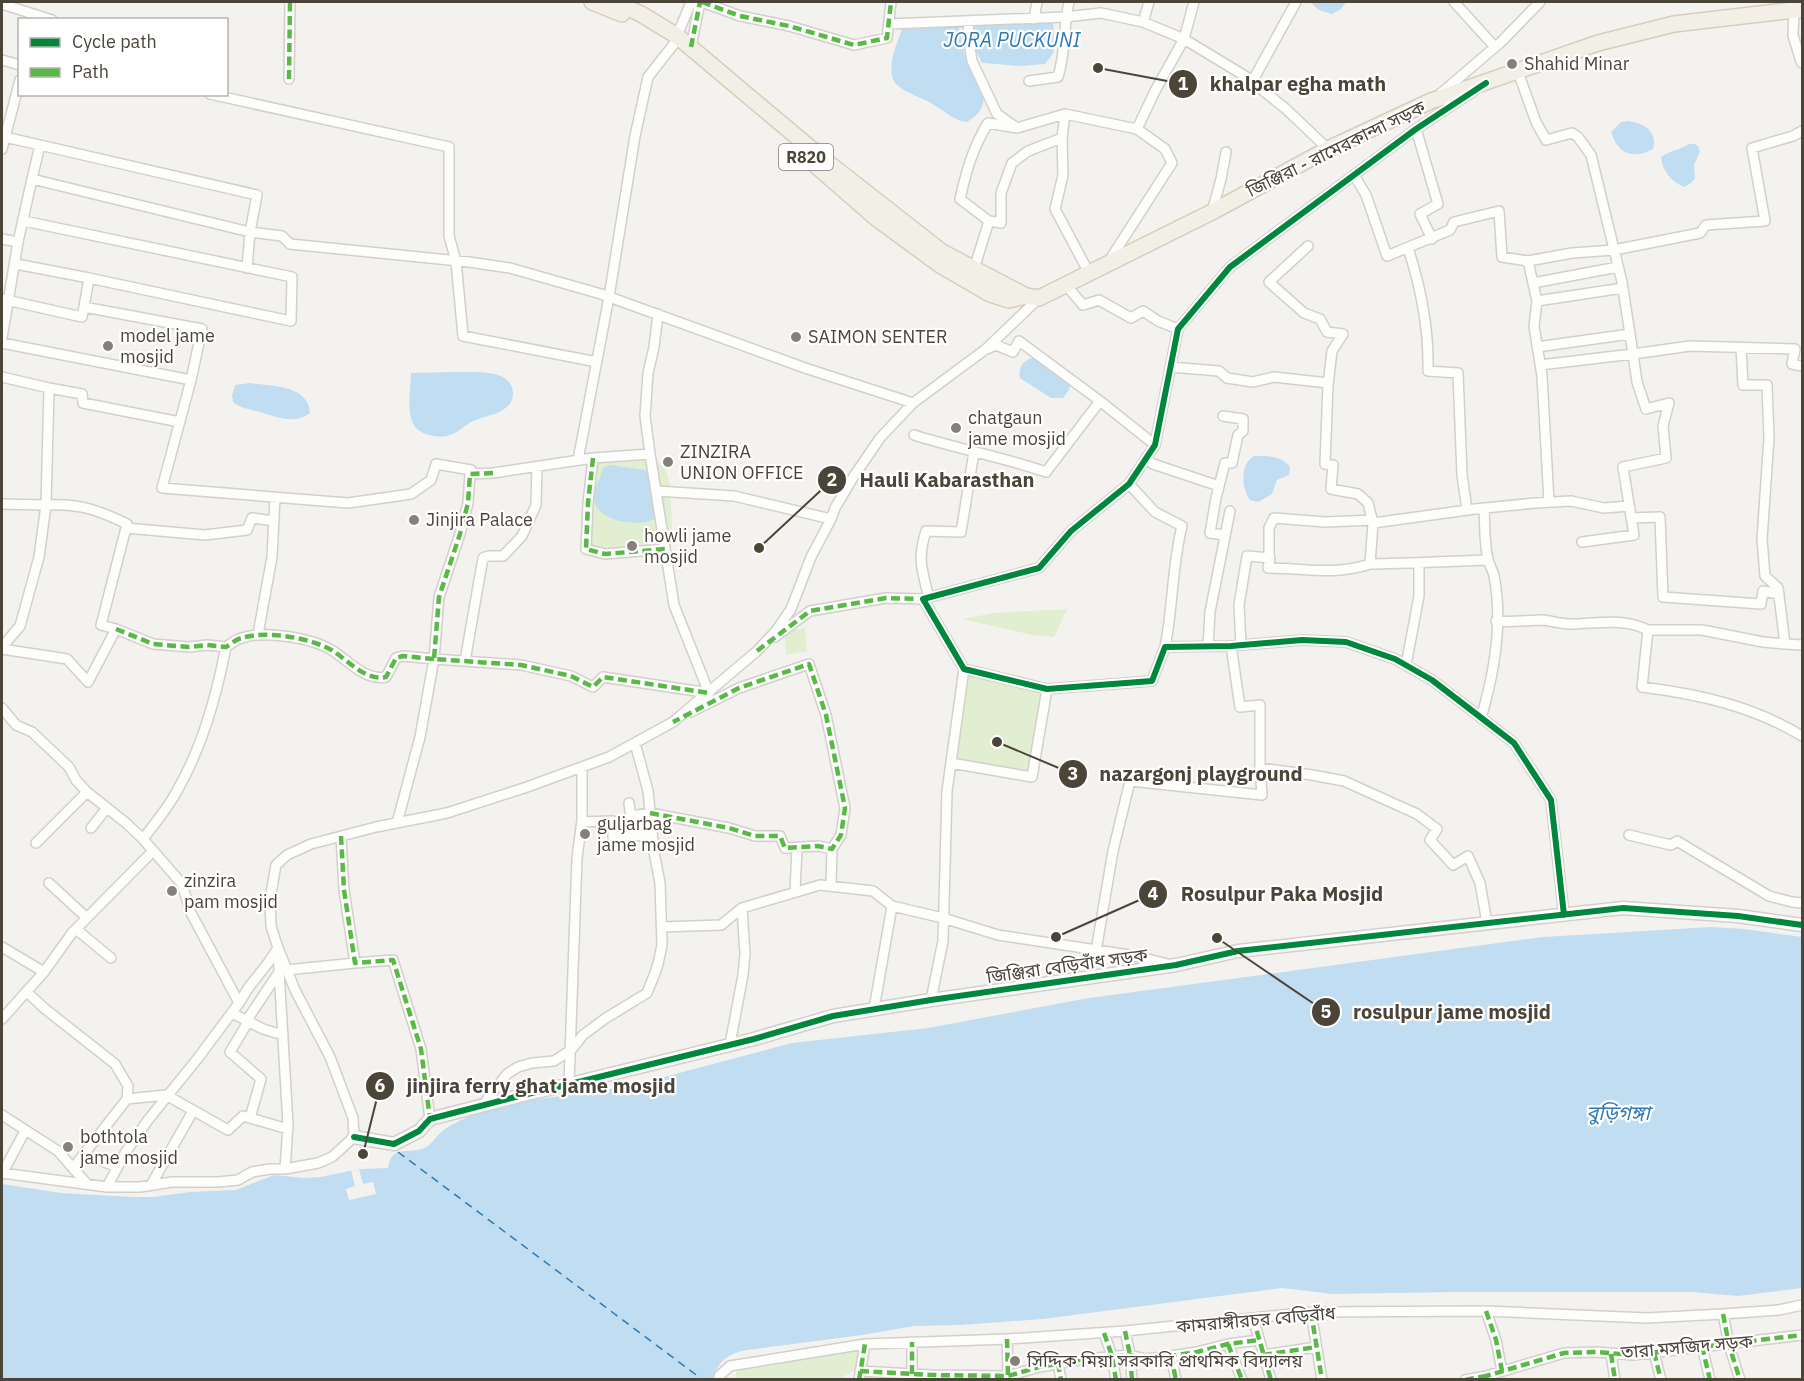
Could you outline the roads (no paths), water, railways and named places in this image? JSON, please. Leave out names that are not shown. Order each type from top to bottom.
[{"type":"main road","name":"জিঞ্জিরা - রামেরকান্দা সড়ক","points":[[592,2],[691,47],[721,78],[876,218],[940,266],[990,294],[1009,300],[1032,297],[1066,285],[1212,212],[1328,149],[1431,102],[1598,43],[1674,24],[1796,7]]},
{"type":"main road","name":"জিঞ্জিরা - রামেরকান্দা সড়ক","points":[[614,2],[642,14],[942,252],[1032,297]]},
{"type":"street","points":[[289,80],[290,2]]},
{"type":"street","points":[[578,460],[609,297],[635,136],[648,77],[676,40],[691,2]]},
{"type":"street","points":[[691,47],[701,2],[740,16],[789,26],[854,45],[887,38],[891,2]]},
{"type":"street","points":[[1034,19],[1036,2]]},
{"type":"street","points":[[1029,81],[1058,77],[1064,59],[1065,17],[1069,2]]},
{"type":"street","points":[[1143,22],[1149,2]]},
{"type":"street","points":[[1137,129],[1184,39],[1194,2]]},
{"type":"street","points":[[1252,82],[1296,2]]},
{"type":"street","points":[[1455,2],[1495,47]]},
{"type":"street","points":[[1431,102],[1495,47],[1540,2]]},
{"type":"street","points":[[2,4],[36,17]]},
{"type":"street","points":[[1796,7],[1793,36],[1800,62],[1803,63]]},
{"type":"street","points":[[889,24],[1034,19],[1101,13],[1143,22],[1184,39],[1252,82],[1286,109],[1328,149]]},
{"type":"street","points":[[969,22],[968,36],[972,61],[997,114],[1017,128]]},
{"type":"street","points":[[2,60],[18,64]]},
{"type":"street","points":[[1518,72],[1536,122],[1546,140],[1572,133],[1591,154],[1623,288],[1637,381],[1646,409],[1669,403],[1663,426],[1666,458],[1623,467],[1634,535],[1582,542]]},
{"type":"street","points":[[673,722],[727,675],[810,611],[886,598],[926,598],[1039,568],[1071,531],[1129,484],[1155,445],[1178,329],[1230,267],[1416,129],[1486,83]]},
{"type":"street","points":[[2,149],[18,87]]},
{"type":"street","points":[[219,96],[449,147],[449,236],[456,261],[463,336],[597,362]]},
{"type":"street","points":[[1065,114],[1062,138],[1063,175],[1055,209],[1089,273]]},
{"type":"street","points":[[1062,138],[1028,151],[1012,163],[1000,193],[1001,223],[989,221],[960,199],[967,169],[978,139],[987,123],[1017,128],[1065,114],[1137,129],[1165,149],[1172,163],[1107,263]]},
{"type":"street","points":[[1416,129],[1438,204],[1420,214],[1431,239]]},
{"type":"street","points":[[1354,176],[1366,195],[1387,256],[1450,230],[1454,222],[1499,211],[1502,257],[1528,261],[1572,253],[1614,250],[1700,233],[1706,225],[1765,221],[1752,148],[1803,131]]},
{"type":"street","points":[[4,137],[257,195],[250,232],[247,268]]},
{"type":"street","points":[[2,338],[5,300],[16,264],[18,242],[40,145]]},
{"type":"street","points":[[1212,212],[1226,152]]},
{"type":"street","points":[[32,179],[250,232],[282,236],[290,244],[510,268],[609,297],[805,368],[914,403]]},
{"type":"street","points":[[16,264],[291,321],[292,277],[24,221]]},
{"type":"street","points":[[974,269],[989,221]]},
{"type":"street","points":[[2,239],[18,242]]},
{"type":"street","points":[[1308,246],[1269,282],[1304,313],[1320,319],[1327,332],[1342,334],[1332,351],[1324,464],[1333,465],[1332,489],[1358,494],[1368,503],[1373,522],[1370,564]]},
{"type":"street","points":[[1408,248],[1425,316],[1428,371],[1458,373],[1462,475],[1467,510]]},
{"type":"street","points":[[1528,261],[1537,301],[1534,326],[1540,365],[1549,502]]},
{"type":"street","points":[[1533,283],[1618,267]]},
{"type":"street","points":[[5,300],[82,317],[89,278]]},
{"type":"street","points":[[1066,285],[1083,305],[1099,300],[1131,318],[1143,310],[1158,321],[1178,329]]},
{"type":"street","points":[[1537,301],[1623,288]]},
{"type":"street","points":[[757,651],[776,631],[791,609],[811,557],[835,508],[880,438],[914,403],[986,349],[1032,297]]},
{"type":"street","points":[[84,308],[202,329],[162,488],[348,503],[411,494],[431,480],[436,464],[471,470],[468,503],[439,597],[435,659],[420,737],[397,823]]},
{"type":"street","points":[[658,314],[647,384],[645,416],[650,454],[674,605],[709,693]]},
{"type":"street","points":[[1538,347],[1630,334]]},
{"type":"street","points":[[986,349],[996,345],[1013,352],[1019,342],[1100,401],[1155,445]]},
{"type":"street","points":[[2,343],[191,380]]},
{"type":"street","points":[[1540,365],[1690,346],[1795,349],[1792,364],[1803,366]]},
{"type":"street","points":[[1741,348],[1743,385],[1767,385],[1769,438],[1762,539],[1765,576],[1778,588],[1785,644]]},
{"type":"street","points":[[1170,367],[1219,371],[1227,378],[1253,382],[1274,377],[1328,383]]},
{"type":"street","points":[[2,377],[82,394],[83,403],[180,422]]},
{"type":"street","points":[[49,388],[46,505],[39,557],[20,626],[2,648],[67,660],[88,682],[116,629]]},
{"type":"street","points":[[914,435],[944,445],[1022,463],[1046,472],[1100,401]]},
{"type":"street","points":[[1223,417],[1243,419],[1243,431],[1238,435],[1232,463],[1226,463],[1219,486],[1210,533],[1224,535]]},
{"type":"street","points":[[931,1000],[943,940],[947,791],[964,669],[926,598],[921,548],[926,531],[961,532],[974,452]]},
{"type":"street","points":[[470,474],[493,473],[593,458],[650,454]]},
{"type":"street","points":[[593,458],[586,549],[605,554],[665,549]]},
{"type":"street","points":[[1146,459],[1153,464],[1219,486]]},
{"type":"street","points":[[465,661],[483,558],[503,556],[522,536],[536,505],[537,467]]},
{"type":"street","points":[[964,669],[1047,689],[1152,681],[1165,647],[1182,526],[1155,512],[1129,484]]},
{"type":"street","points":[[657,490],[734,496],[831,519]]},
{"type":"street","points":[[258,634],[272,557],[275,498]]},
{"type":"street","points":[[1488,560],[1370,564],[1354,570],[1327,572],[1268,568],[1269,528],[1274,518],[1325,522],[1373,522],[1549,502],[1570,501],[1604,508],[1629,506]]},
{"type":"street","points":[[2,504],[68,504],[102,513],[127,524],[101,625],[153,645],[226,647],[240,638],[258,634],[314,642],[331,650],[360,672],[381,678],[386,677],[396,658],[403,656],[521,665],[571,676],[593,687],[603,678],[709,693]]},
{"type":"street","points":[[1481,718],[1490,688],[1496,654],[1494,574],[1488,560],[1484,508]]},
{"type":"street","points":[[1208,646],[1210,612],[1230,512]]},
{"type":"street","points":[[1631,518],[1660,517],[1663,597],[1761,604],[1763,591],[1779,594]]},
{"type":"street","points":[[126,528],[205,535],[247,530],[252,518],[274,521]]},
{"type":"street","points":[[1096,951],[1113,851],[1130,781],[1262,795],[1260,705],[1240,706],[1236,645],[1239,605],[1247,556],[1269,558]]},
{"type":"street","points":[[1406,665],[1419,596],[1419,564]]},
{"type":"street","points":[[1496,621],[1511,623],[1542,620],[1572,624],[1603,621],[1636,624],[1648,630],[1702,630],[1763,642],[1803,645]]},
{"type":"street","points":[[1648,630],[1642,687],[1719,701],[1761,714],[1803,736]]},
{"type":"street","points":[[1165,647],[1302,640],[1346,642],[1395,659],[1432,680],[1514,743],[1551,800],[1564,915]]},
{"type":"street","points":[[143,839],[177,791],[196,755],[216,696],[226,647]]},
{"type":"street","points":[[285,1169],[288,1128],[283,1035],[283,971],[271,926],[270,899],[276,865],[287,855],[311,844],[341,836],[447,813],[582,767],[609,757],[739,688],[809,664],[826,715],[845,808],[841,835],[832,849],[831,886]]},
{"type":"street","points":[[951,763],[1032,777],[1047,689]]},
{"type":"street","points":[[2,708],[16,725],[32,732],[69,767],[76,780],[87,792],[143,839],[182,884],[191,913],[239,1003]]},
{"type":"street","points":[[483,1105],[507,1074],[518,1067],[554,1061],[571,1050],[583,1035],[606,1018],[646,993],[658,964],[662,945],[662,927],[660,883],[648,791],[635,743]]},
{"type":"street","points":[[569,1084],[576,867],[582,822],[582,767]]},
{"type":"street","points":[[1260,768],[1344,781],[1417,814],[1437,829],[1430,840],[1453,865],[1468,856],[1480,882],[1486,923]]},
{"type":"street","points":[[36,843],[87,792]]},
{"type":"street","points":[[629,803],[633,836]]},
{"type":"street","points":[[91,828],[107,808]]},
{"type":"street","points":[[631,816],[650,813],[729,828],[755,836],[780,836],[785,848],[818,846],[832,849]]},
{"type":"street","points":[[582,822],[613,820],[613,837],[652,834]]},
{"type":"street","points":[[1629,835],[1671,845],[1677,841],[1769,896],[1803,903]]},
{"type":"street","points":[[341,836],[344,890],[355,963]]},
{"type":"street","points":[[795,892],[797,848]]},
{"type":"street","points":[[2,1019],[44,972],[76,929],[153,851]]},
{"type":"street","points":[[49,883],[87,918]]},
{"type":"street","points":[[662,927],[721,925],[742,908],[820,885],[873,891],[892,906],[943,918],[998,935],[1136,956],[1176,965]]},
{"type":"street","points":[[874,1009],[892,906]]},
{"type":"street","points":[[730,1044],[745,954],[742,908]]},
{"type":"street","name":"জিঞ্জিরা বেড়িবাঁধ সড়ক","points":[[354,1137],[396,1148],[419,1131],[430,1119],[833,1016],[1176,965],[1238,951],[1623,908],[1738,916],[1803,925]]},
{"type":"street","points":[[76,929],[111,958]]},
{"type":"street","points":[[2,947],[44,972]]},
{"type":"street","points":[[107,1187],[117,1167],[148,1120],[198,1058],[278,948]]},
{"type":"street","points":[[250,1118],[261,1078],[230,1052],[248,1021],[283,971],[393,960],[421,1049],[430,1119]]},
{"type":"street","points":[[25,1131],[2,1174],[107,1187],[140,1187],[172,1182],[218,1182],[238,1179],[252,1172],[270,1168],[285,1169],[318,1163],[332,1157],[354,1137],[353,1118],[330,1057],[283,971]]},
{"type":"street","points":[[27,992],[115,1064],[128,1086],[127,1099],[73,1168]]},
{"type":"street","points":[[232,1013],[263,1029],[283,1035]]},
{"type":"street","points":[[127,1099],[166,1095],[228,1130],[243,1116],[288,1128]]},
{"type":"street","points":[[151,1185],[193,1111]]},
{"type":"street","points":[[2,1116],[58,1151],[87,1184]]},
{"type":"street","points":[[84,1154],[117,1167]]},
{"type":"street","name":"কামরাঙ্গীরচর বেড়িবাঁধ","points":[[719,1380],[719,1376],[730,1366],[865,1344],[1104,1333],[1311,1312],[1486,1311],[1647,1318],[1779,1310],[1803,1305]]},
{"type":"street","points":[[1486,1311],[1496,1340],[1502,1371]]},
{"type":"street","points":[[1311,1312],[1322,1380]]},
{"type":"street","points":[[1723,1314],[1728,1345],[1740,1380]]},
{"type":"street","points":[[1253,1318],[1271,1380]]},
{"type":"street","points":[[1125,1331],[1132,1380]]},
{"type":"street","points":[[1104,1333],[1112,1356],[1116,1380]]},
{"type":"street","name":"তারা মসজিদ সড়ক","points":[[1465,1380],[1486,1378],[1564,1353],[1597,1352],[1633,1355],[1803,1335]]},
{"type":"street","points":[[1007,1339],[1008,1376]]},
{"type":"street","points":[[865,1344],[860,1375],[912,1374],[931,1377],[979,1378],[1026,1375],[1058,1364],[1112,1356],[1130,1355],[1144,1359],[1171,1356],[1259,1340]]},
{"type":"street","points":[[912,1342],[912,1374]]},
{"type":"street","points":[[1228,1344],[1242,1380]]},
{"type":"street","points":[[1702,1346],[1710,1380]]},
{"type":"street","points":[[1263,1354],[1316,1347]]},
{"type":"street","points":[[1654,1352],[1661,1380]]},
{"type":"street","points":[[1611,1354],[1615,1380]]},
{"type":"street","points":[[1171,1356],[1176,1380]]},
{"type":"street","points":[[1058,1364],[1061,1380]]},
{"type":"water","points":[[1310,2],[1346,2],[1341,9],[1332,14],[1319,10]]},
{"type":"water","name":"JORA PUCKUNI","points":[[1025,13],[1053,15],[1054,52],[1045,64],[1021,66],[982,63],[973,44],[970,26],[992,15]]},
{"type":"water","points":[[929,18],[957,23],[965,56],[982,91],[982,106],[977,114],[967,122],[954,118],[930,102],[905,91],[893,79],[892,63],[905,23]]},
{"type":"water","points":[[1628,121],[1648,129],[1653,137],[1653,149],[1639,154],[1622,150],[1611,132],[1621,122]]},
{"type":"water","points":[[1689,144],[1698,146],[1700,152],[1694,165],[1695,178],[1684,187],[1668,175],[1661,157]]},
{"type":"water","points":[[1032,358],[1049,366],[1070,384],[1063,398],[1051,398],[1020,378],[1022,366]]},
{"type":"water","points":[[411,373],[489,373],[505,378],[510,384],[513,398],[501,411],[471,422],[450,435],[443,437],[427,434],[416,428],[411,416],[409,402]]},
{"type":"water","points":[[250,383],[278,386],[296,392],[308,404],[310,413],[298,419],[285,419],[233,402],[232,395],[235,385]]},
{"type":"water","points":[[1254,456],[1278,458],[1290,467],[1289,475],[1277,480],[1272,494],[1258,502],[1250,500],[1247,495],[1243,476],[1246,465]]},
{"type":"water","points":[[610,465],[645,470],[650,478],[659,516],[646,522],[631,523],[615,520],[601,512],[594,500],[594,493],[603,468]]},
{"type":"water","name":"বুড়িগঙ্গা","points":[[1711,927],[1802,937],[1802,1288],[1738,1296],[1691,1292],[1332,1294],[1282,1288],[1043,1319],[914,1326],[747,1350],[725,1359],[718,1367],[713,1379],[2,1380],[2,1184],[61,1193],[152,1197],[190,1192],[236,1190],[274,1175],[321,1177],[359,1169],[388,1168],[390,1160],[398,1152],[422,1149],[453,1124],[490,1109],[519,1102],[630,1086],[792,1043],[928,1028],[1089,998],[1543,937]]},
{"type":"place","name":"Shahid Minar","points":[[1512,64]]},
{"type":"place","name":"khalpar egha math","points":[[1098,68]]},
{"type":"place","name":"SAIMON SENTER","points":[[796,337]]},
{"type":"place","name":"model jame mosjid","points":[[108,346]]},
{"type":"place","name":"chatgaun jame mosjid","points":[[956,428]]},
{"type":"place","name":"ZINZIRA UNION OFFICE","points":[[668,462]]},
{"type":"place","name":"Jinjira Palace","points":[[414,520]]},
{"type":"place","name":"howli jame mosjid","points":[[632,546]]},
{"type":"place","name":"Hauli Kabarasthan","points":[[759,548]]},
{"type":"place","name":"nazargonj playground","points":[[997,742]]},
{"type":"place","name":"guljarbag jame mosjid","points":[[585,834]]},
{"type":"place","name":"zinzira pam mosjid","points":[[172,891]]},
{"type":"place","name":"Rosulpur Paka Mosjid","points":[[1056,937]]},
{"type":"place","name":"rosulpur jame mosjid","points":[[1217,938]]},
{"type":"place","name":"bothtola jame mosjid","points":[[68,1147]]},
{"type":"place","name":"jinjira ferry ghat jame mosjid","points":[[363,1154]]},
{"type":"place","name":"সিদ্দিক মিয়া সরকারি প্রাথমিক বিদ্যালয়","points":[[1015,1361]]}]
